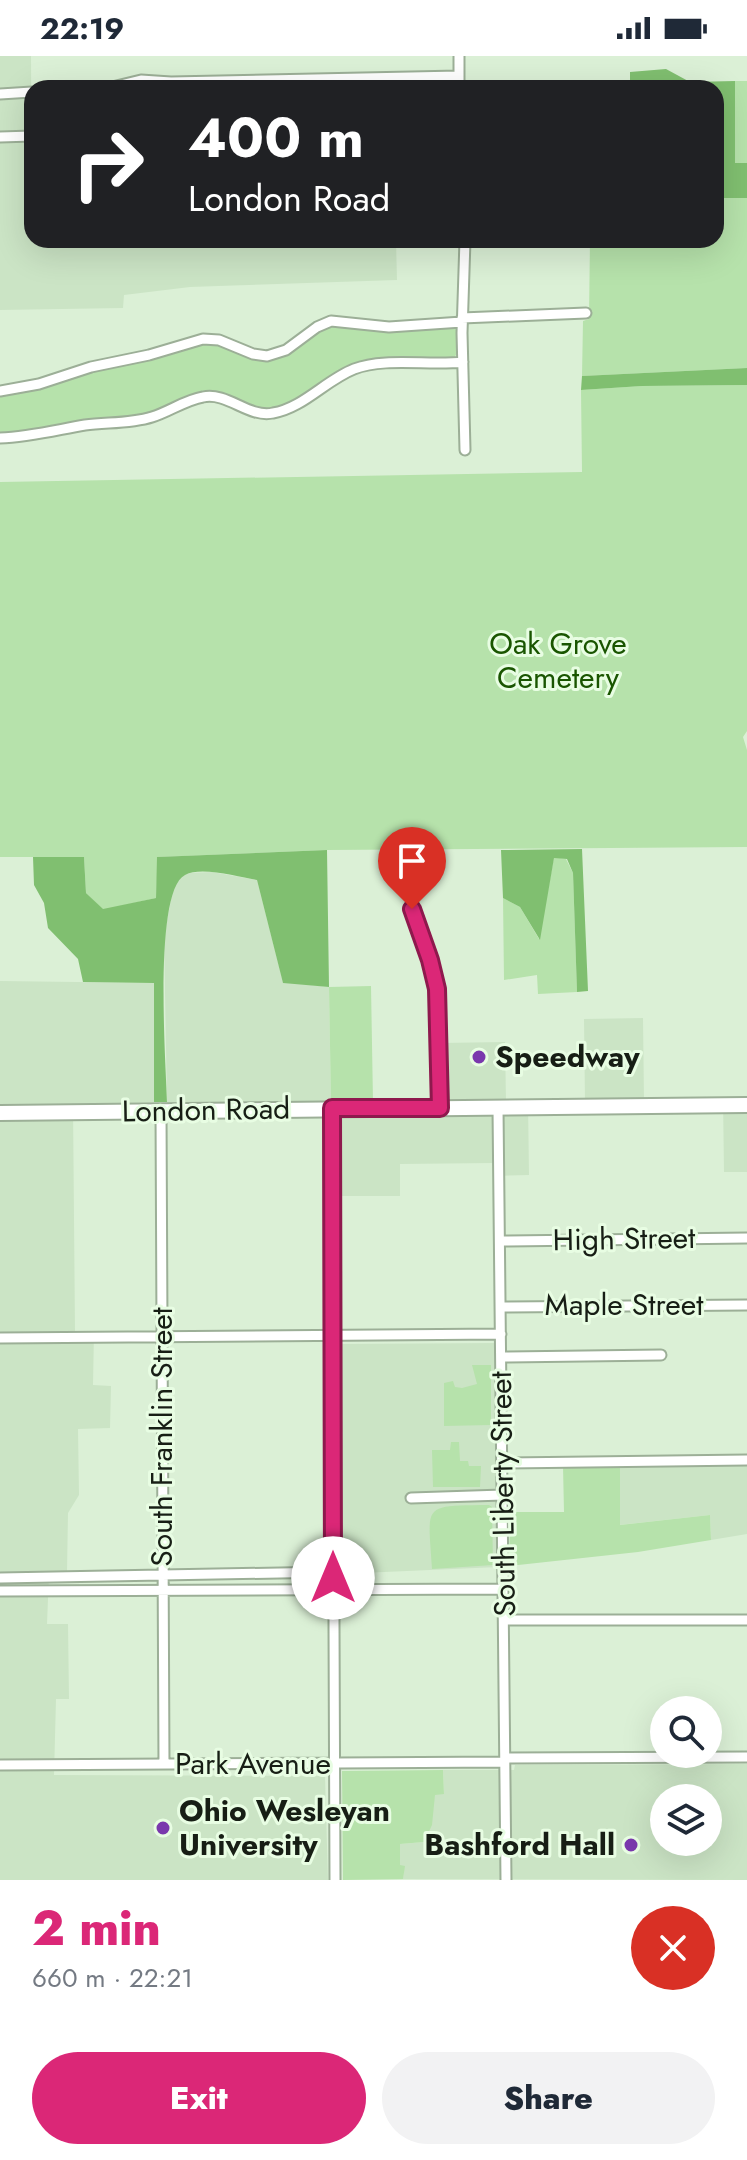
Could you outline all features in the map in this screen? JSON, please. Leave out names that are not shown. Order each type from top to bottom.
[{"type":"street","points":[[459,56],[459,80]]},
{"type":"street","points":[[267,80],[459,76]]},
{"type":"street","points":[[0,94],[24,92]]},
{"type":"street","points":[[0,137],[24,136]]},
{"type":"street","points":[[465,248],[462,320],[465,450]]},
{"type":"street","points":[[0,391],[39,384],[91,367],[139,358],[203,339],[219,340],[253,354],[267,356],[286,350],[331,321],[389,327],[586,313]]},
{"type":"street","points":[[0,438],[151,418],[202,397],[218,397],[253,411],[271,413],[287,409],[360,367],[463,362]]},
{"type":"street","points":[[412,909],[437,989],[440,1108]]},
{"type":"street","name":"London Road","points":[[0,1113],[747,1105]]},
{"type":"street","points":[[332,1108],[335,1880]]},
{"type":"street","name":"South Liberty Street","points":[[498,1108],[506,1880]]},
{"type":"street","name":"South Franklin Street","points":[[161,1110],[164,1764]]},
{"type":"street","name":"High Street","points":[[500,1241],[747,1238]]},
{"type":"street","name":"Maple Street","points":[[501,1307],[747,1305]]},
{"type":"street","points":[[0,1338],[501,1334]]},
{"type":"street","points":[[501,1357],[661,1355]]},
{"type":"street","points":[[502,1463],[747,1460]]},
{"type":"street","points":[[411,1498],[503,1495]]},
{"type":"street","points":[[0,1578],[332,1572]]},
{"type":"street","points":[[0,1591],[503,1589]]},
{"type":"street","points":[[504,1620],[747,1620]]},
{"type":"street","name":"Park Avenue","points":[[0,1765],[334,1764],[747,1757]]},
{"type":"shaded area","points":[[0,56],[31,56],[31,80],[24,80],[24,248],[396,248],[397,280],[190,287],[124,295],[123,308],[0,310]]},
{"type":"shaded area","points":[[212,872],[257,880],[283,982],[329,987],[331,1103],[167,1102],[164,936],[174,884],[186,873]]},
{"type":"shaded area","points":[[0,981],[154,983],[154,1102],[73,1105],[75,1331],[94,1332],[93,1385],[111,1386],[110,1428],[78,1429],[79,1495],[68,1513],[67,1573],[49,1574],[47,1624],[68,1624],[69,1699],[56,1699],[54,1775],[325,1776],[328,1880],[0,1880]]},
{"type":"shaded area","points":[[643,1018],[644,1101],[585,1102],[584,1019]]},
{"type":"shaded area","points":[[505,1042],[506,1102],[528,1102],[529,1175],[494,1176],[493,1163],[400,1164],[400,1196],[337,1196],[337,1103],[441,1102],[440,1043]]},
{"type":"shaded area","points":[[723,1098],[747,1098],[747,1172],[724,1172]]},
{"type":"shaded area","points":[[496,1343],[498,1567],[339,1574],[340,1344]]},
{"type":"shaded area","points":[[747,1465],[747,1534],[711,1540],[710,1515],[619,1525],[620,1466]]},
{"type":"shaded area","points":[[650,1764],[650,1768],[722,1768],[722,1764],[747,1764],[747,1880],[403,1879],[400,1844],[424,1842],[435,1794],[444,1794],[443,1770],[514,1770],[515,1765]]},
{"type":"green space","points":[[666,69],[686,80],[630,80],[630,72]]},
{"type":"green space","points":[[724,81],[735,81],[735,163],[747,163],[747,198],[724,198]]},
{"type":"green space","points":[[735,81],[747,81],[747,163],[735,164]]},
{"type":"green space","points":[[724,198],[747,198],[747,368],[582,376],[583,321],[589,319],[590,248],[724,248]]},
{"type":"green space","points":[[330,325],[448,326],[458,330],[460,345],[455,357],[440,363],[384,362],[315,387],[273,411],[255,409],[222,394],[209,392],[158,414],[0,436],[0,394],[18,393],[88,371],[192,345],[224,345],[257,359],[276,358]]},
{"type":"green space","points":[[747,368],[747,385],[581,390],[582,376]]},
{"type":"green space","name":"Oak Grove Cemetery","points":[[747,385],[747,731],[743,737],[747,750],[747,847],[327,850],[158,857],[156,898],[103,910],[86,893],[84,857],[0,857],[0,482],[582,472],[581,390]]},
{"type":"green space","points":[[582,849],[588,991],[577,992],[573,873],[567,859],[554,858],[540,940],[520,907],[503,898],[501,850]]},
{"type":"green space","points":[[327,850],[329,987],[283,983],[257,880],[200,872],[185,875],[175,888],[165,944],[167,1102],[154,1102],[154,983],[83,982],[78,959],[48,928],[44,903],[34,885],[33,857],[84,857],[86,893],[103,909],[156,898],[157,857]]},
{"type":"green space","points":[[554,857],[566,859],[573,873],[577,992],[538,994],[537,975],[504,980],[503,898],[520,907],[539,939]]},
{"type":"green space","points":[[371,986],[373,1102],[331,1103],[329,987]]},
{"type":"green space","points":[[472,1365],[491,1365],[491,1425],[444,1426],[444,1383],[453,1381],[455,1387],[462,1388],[477,1384]]},
{"type":"green space","points":[[451,1442],[459,1442],[460,1461],[468,1461],[469,1466],[481,1466],[480,1487],[433,1487],[432,1450],[450,1450]]},
{"type":"green space","points":[[563,1466],[620,1466],[620,1525],[710,1515],[711,1540],[638,1552],[509,1566],[510,1512],[564,1512]]},
{"type":"green space","points":[[451,1506],[492,1507],[493,1565],[432,1569],[430,1520],[434,1513]]},
{"type":"green space","points":[[443,1770],[444,1794],[435,1795],[432,1825],[424,1842],[400,1844],[400,1865],[405,1866],[403,1879],[343,1880],[342,1771]]},
{"type":"place","name":"Speedway","points":[[479,1057]]},
{"type":"place","name":"Ohio Wesleyan University","points":[[163,1828]]},
{"type":"place","name":"Bashford Hall","points":[[631,1845]]},
{"type":"route","points":[[333,1578],[332,1108],[440,1108],[437,989],[412,909]]}]
